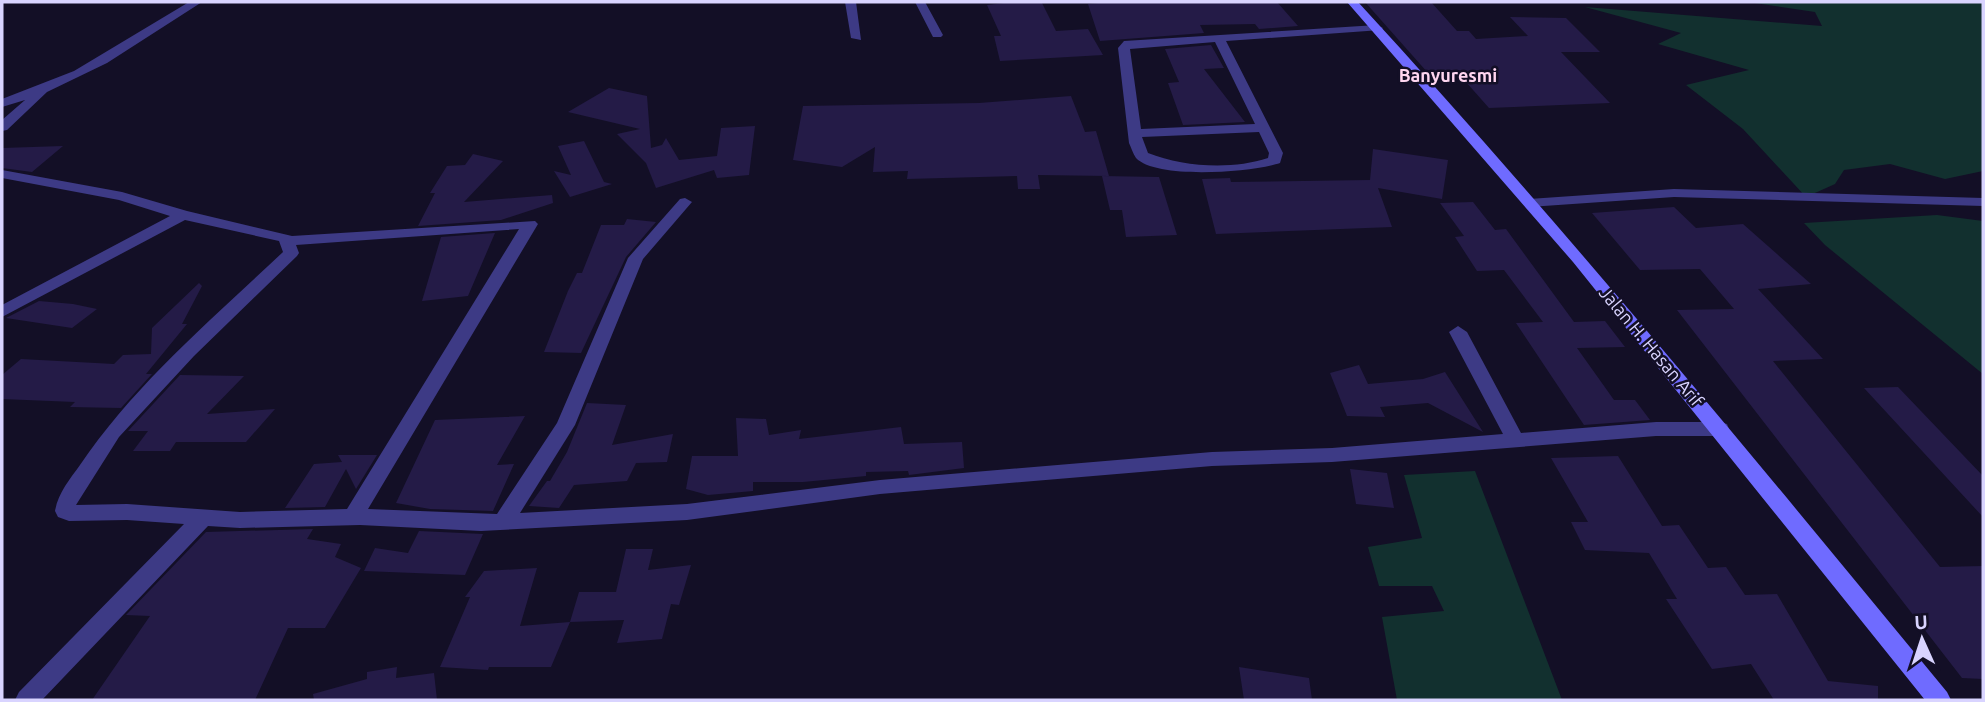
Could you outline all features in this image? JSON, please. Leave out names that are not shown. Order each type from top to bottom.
[{"type":"main road","name":"Jalan H. Hasan Arif","points":[[1352,2],[1529,203],[1720,429],[1939,700]]},
{"type":"street","points":[[2,103],[43,90],[83,72],[196,2]]},
{"type":"street","points":[[850,2],[857,38]]},
{"type":"street","points":[[920,2],[937,35]]},
{"type":"street","points":[[1219,38],[1276,157],[1273,162],[1251,166],[1167,164],[1149,160],[1138,152],[1124,48],[1127,45],[1219,38],[1377,28]]},
{"type":"street","points":[[2,127],[35,101],[43,90]]},
{"type":"street","points":[[1136,133],[1264,128]]},
{"type":"street","points":[[2,174],[122,196],[183,215],[270,232],[288,241],[530,223],[353,517]]},
{"type":"street","points":[[1529,203],[1674,193],[1983,202]]},
{"type":"street","points":[[503,522],[566,425],[636,258],[685,202]]},
{"type":"street","points":[[2,312],[183,215]]},
{"type":"street","points":[[288,241],[291,253],[188,352],[112,432],[66,500],[65,511],[127,512],[240,520],[353,517],[503,522],[687,512],[880,487],[966,482],[1212,459],[1293,458],[1656,429],[1720,429]]},
{"type":"street","points":[[1458,332],[1515,439]]},
{"type":"street","points":[[27,700],[204,517]]},
{"type":"green space","points":[[1748,2],[1983,2],[1983,171],[1945,179],[1890,164],[1844,170],[1835,184],[1806,197],[1743,129],[1686,85],[1749,70],[1658,44],[1681,33],[1585,7],[1822,26],[1815,12]]},
{"type":"green space","points":[[1937,215],[1983,221],[1983,374],[1825,245],[1804,223]]},
{"type":"green space","points":[[1475,471],[1562,700],[1397,700],[1382,617],[1444,611],[1432,586],[1379,586],[1368,547],[1422,538],[1404,475]]},
{"type":"building","points":[[1277,2],[1298,26],[1259,29],[1255,24],[1200,25],[1204,33],[1100,41],[1088,4]]},
{"type":"building","points":[[1365,2],[1431,2],[1457,31],[1469,31],[1476,39],[1528,36],[1510,17],[1566,18],[1600,52],[1561,52],[1610,103],[1489,108],[1458,73],[1428,73]]},
{"type":"building","points":[[1042,3],[1056,31],[1088,29],[1103,55],[1000,61],[994,36],[1001,36],[987,5]]},
{"type":"building","points":[[1211,45],[1224,68],[1204,69],[1245,122],[1183,125],[1168,83],[1179,82],[1165,49]]},
{"type":"building","points":[[609,88],[647,96],[651,148],[662,145],[666,138],[679,160],[717,156],[721,128],[755,126],[749,175],[717,178],[714,170],[656,188],[646,163],[617,134],[640,129],[568,112]]},
{"type":"building","points":[[1071,96],[1085,132],[1096,131],[1109,176],[1038,175],[1040,189],[1018,189],[1017,176],[907,179],[908,171],[873,172],[875,147],[842,167],[793,160],[803,106],[979,103]]},
{"type":"building","points":[[584,141],[604,182],[612,184],[570,197],[554,171],[571,175],[558,146]]},
{"type":"building","points":[[63,146],[32,172],[2,168],[2,148]]},
{"type":"building","points":[[1373,149],[1448,160],[1442,199],[1378,188],[1392,227],[1216,234],[1202,179],[1230,178],[1231,182],[1370,180]]},
{"type":"building","points":[[473,154],[503,161],[464,202],[552,195],[553,203],[501,220],[418,226],[435,193],[430,193],[447,166],[465,165]]},
{"type":"building","points":[[1102,176],[1159,177],[1177,235],[1126,237],[1122,210],[1110,210]]},
{"type":"building","points":[[1473,202],[1495,230],[1506,229],[1574,322],[1605,321],[1625,347],[1577,348],[1614,400],[1635,400],[1650,420],[1584,425],[1516,323],[1543,322],[1504,270],[1477,271],[1455,237],[1464,236],[1440,203]]},
{"type":"building","points":[[1674,207],[1696,228],[1743,224],[1811,284],[1758,289],[1823,359],[1773,361],[1940,567],[1983,566],[1983,679],[1962,678],[1677,310],[1734,309],[1700,269],[1640,270],[1592,213]]},
{"type":"building","points":[[627,219],[656,222],[626,257],[581,353],[544,352],[568,291],[577,273],[582,273],[601,225],[624,225]]},
{"type":"building","points":[[495,233],[468,296],[422,301],[441,237]]},
{"type":"building","points":[[199,283],[202,286],[182,324],[187,324],[146,374],[152,374],[121,408],[70,407],[75,402],[2,399],[2,375],[21,359],[114,364],[123,355],[151,354],[152,328]]},
{"type":"building","points":[[39,301],[97,309],[72,328],[6,318]]},
{"type":"building","points":[[1359,365],[1368,384],[1423,379],[1445,372],[1483,432],[1428,403],[1380,407],[1385,417],[1347,416],[1330,373]]},
{"type":"building","points":[[180,375],[244,376],[207,414],[275,409],[246,442],[176,442],[170,451],[133,451],[148,431],[128,431]]},
{"type":"building","points":[[1898,387],[1983,476],[1983,517],[1864,388]]},
{"type":"building","points":[[587,403],[626,405],[612,445],[673,434],[667,462],[636,463],[627,481],[574,485],[559,508],[529,506],[547,481],[550,481],[567,452]]},
{"type":"building","points":[[525,416],[497,465],[514,464],[493,511],[430,509],[396,503],[435,420]]},
{"type":"building","points":[[736,418],[766,419],[769,435],[801,430],[799,439],[901,427],[904,444],[962,442],[964,468],[909,475],[908,471],[866,472],[866,476],[803,482],[753,482],[753,491],[708,495],[686,489],[692,456],[738,456]]},
{"type":"building","points":[[338,455],[377,455],[356,489],[346,469],[325,507],[285,508],[314,464],[342,462]]},
{"type":"building","points":[[1618,456],[1662,526],[1679,525],[1708,568],[1726,567],[1745,595],[1777,594],[1828,681],[1878,686],[1878,700],[1774,700],[1751,664],[1712,669],[1666,599],[1677,599],[1649,553],[1585,550],[1571,522],[1588,522],[1551,458]]},
{"type":"building","points":[[1350,469],[1387,473],[1394,508],[1356,504]]},
{"type":"building","points":[[313,529],[307,539],[341,544],[335,557],[361,568],[325,628],[288,628],[255,700],[92,700],[150,616],[126,615],[206,532]]},
{"type":"building","points":[[419,531],[483,534],[465,575],[364,571],[375,548],[408,553]]},
{"type":"building","points":[[626,549],[653,549],[648,570],[691,565],[679,605],[671,604],[662,639],[617,643],[624,620],[570,622],[579,592],[616,592]]},
{"type":"building","points":[[537,568],[520,626],[570,622],[551,667],[489,667],[488,670],[440,667],[470,597],[465,597],[484,571]]},
{"type":"building","points":[[397,667],[396,678],[434,673],[437,700],[314,700],[313,694],[367,679],[367,672]]},
{"type":"building","points":[[1239,667],[1309,678],[1312,700],[1244,700]]},
{"type":"district","name":"Banyuresmi","points":[[1448,76]]}]
